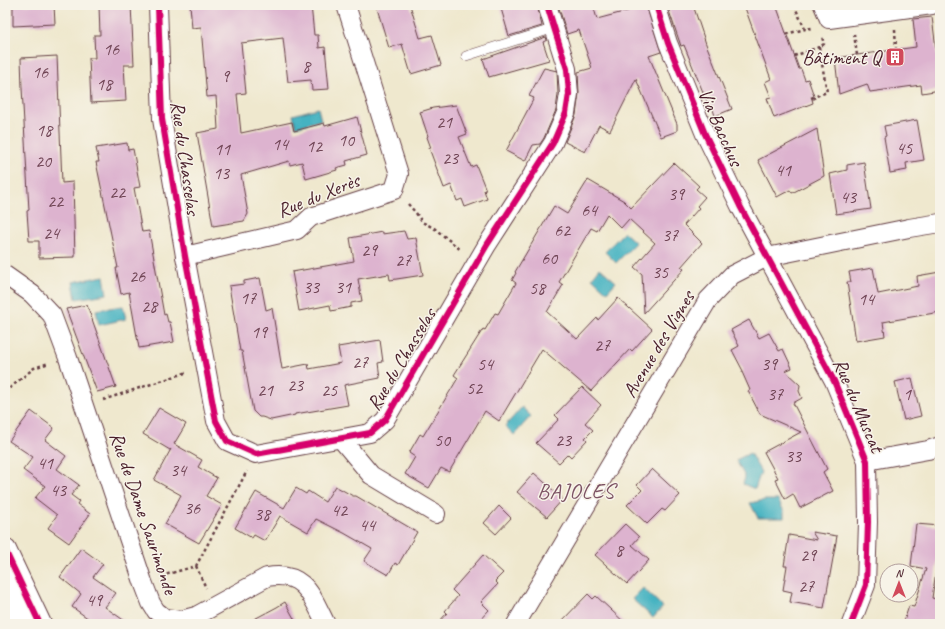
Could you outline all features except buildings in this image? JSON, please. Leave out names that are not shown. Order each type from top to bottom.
[{"type":"main road","points":[[5,550],[40,624]]},
{"type":"main road","points":[[5,585],[22,624]]},
{"type":"street","name":"Rue du Chasselas","points":[[158,5],[162,119],[185,256],[216,421],[227,441],[256,454],[370,433],[385,420],[477,263],[553,143],[566,113],[569,94],[567,69],[555,28]]},
{"type":"street","points":[[346,5],[399,174],[394,190]]},
{"type":"street","points":[[547,5],[555,28]]},
{"type":"street","name":"Via Bacchus","points":[[656,5],[668,43],[705,134],[767,257]]},
{"type":"street","points":[[823,5],[829,19],[879,8],[932,5]]},
{"type":"street","points":[[939,5],[940,16]]},
{"type":"street","name":"Rue du Xerès","points":[[185,256],[297,230],[311,217],[394,190]]},
{"type":"street","name":"Avenue des Vignes","points":[[516,624],[708,300],[732,275],[767,257],[940,223]]},
{"type":"street","name":"Rue du Muscat","points":[[767,257],[834,381],[867,461],[868,522],[866,585],[851,624]]},
{"type":"street","name":"Rue de Dame Saurimonde","points":[[5,275],[32,294],[52,315],[68,358],[143,582],[156,612],[165,618],[181,620],[196,616],[267,577],[279,575],[290,577],[303,584],[326,624]]},
{"type":"street","points":[[341,439],[371,475],[436,514]]},
{"type":"street","points":[[867,461],[928,450],[940,446]]},
{"type":"lane","points":[[466,56],[555,28]]},
{"type":"path","points":[[794,5],[805,29]]},
{"type":"path","points":[[786,34],[819,26]]},
{"type":"path","points":[[794,56],[824,44],[821,32]]},
{"type":"path","points":[[811,98],[827,92],[819,47]]},
{"type":"path","points":[[394,190],[416,213],[422,222],[434,228],[477,263]]},
{"type":"path","points":[[5,392],[34,368],[68,358]]},
{"type":"path","points":[[84,406],[205,366]]},
{"type":"path","points":[[143,582],[196,566],[256,454]]},
{"type":"water","points":[[318,108],[321,120],[296,127],[293,115]]},
{"type":"water","points":[[624,232],[636,243],[616,263],[605,252]]},
{"type":"water","points":[[600,268],[616,282],[607,292],[592,278]]},
{"type":"water","points":[[104,276],[107,294],[76,299],[73,282]]},
{"type":"water","points":[[123,306],[126,319],[99,325],[96,310]]},
{"type":"water","points":[[522,407],[531,416],[514,435],[505,426]]},
{"type":"water","points":[[750,453],[761,472],[755,489],[743,484],[745,477],[736,460]]},
{"type":"water","points":[[765,500],[778,500],[784,511],[784,518],[758,518],[750,503]]},
{"type":"water","points":[[643,588],[663,607],[653,618],[632,599]]},
{"type":"cycle path","points":[[158,5],[162,119],[185,256],[216,421],[227,441],[256,454],[370,433],[385,420],[487,245],[553,143],[566,113],[569,94],[567,69],[547,5]]},
{"type":"cycle path","points":[[656,5],[668,43],[705,134],[740,206],[834,381],[867,461],[868,522],[866,585],[851,624]]},
{"type":"cycle path","points":[[5,550],[40,624]]},
{"type":"place","name":"Bâtiment Q","points":[[895,57]]},
{"type":"district","name":"BAJOLES","points":[[576,490]]}]
